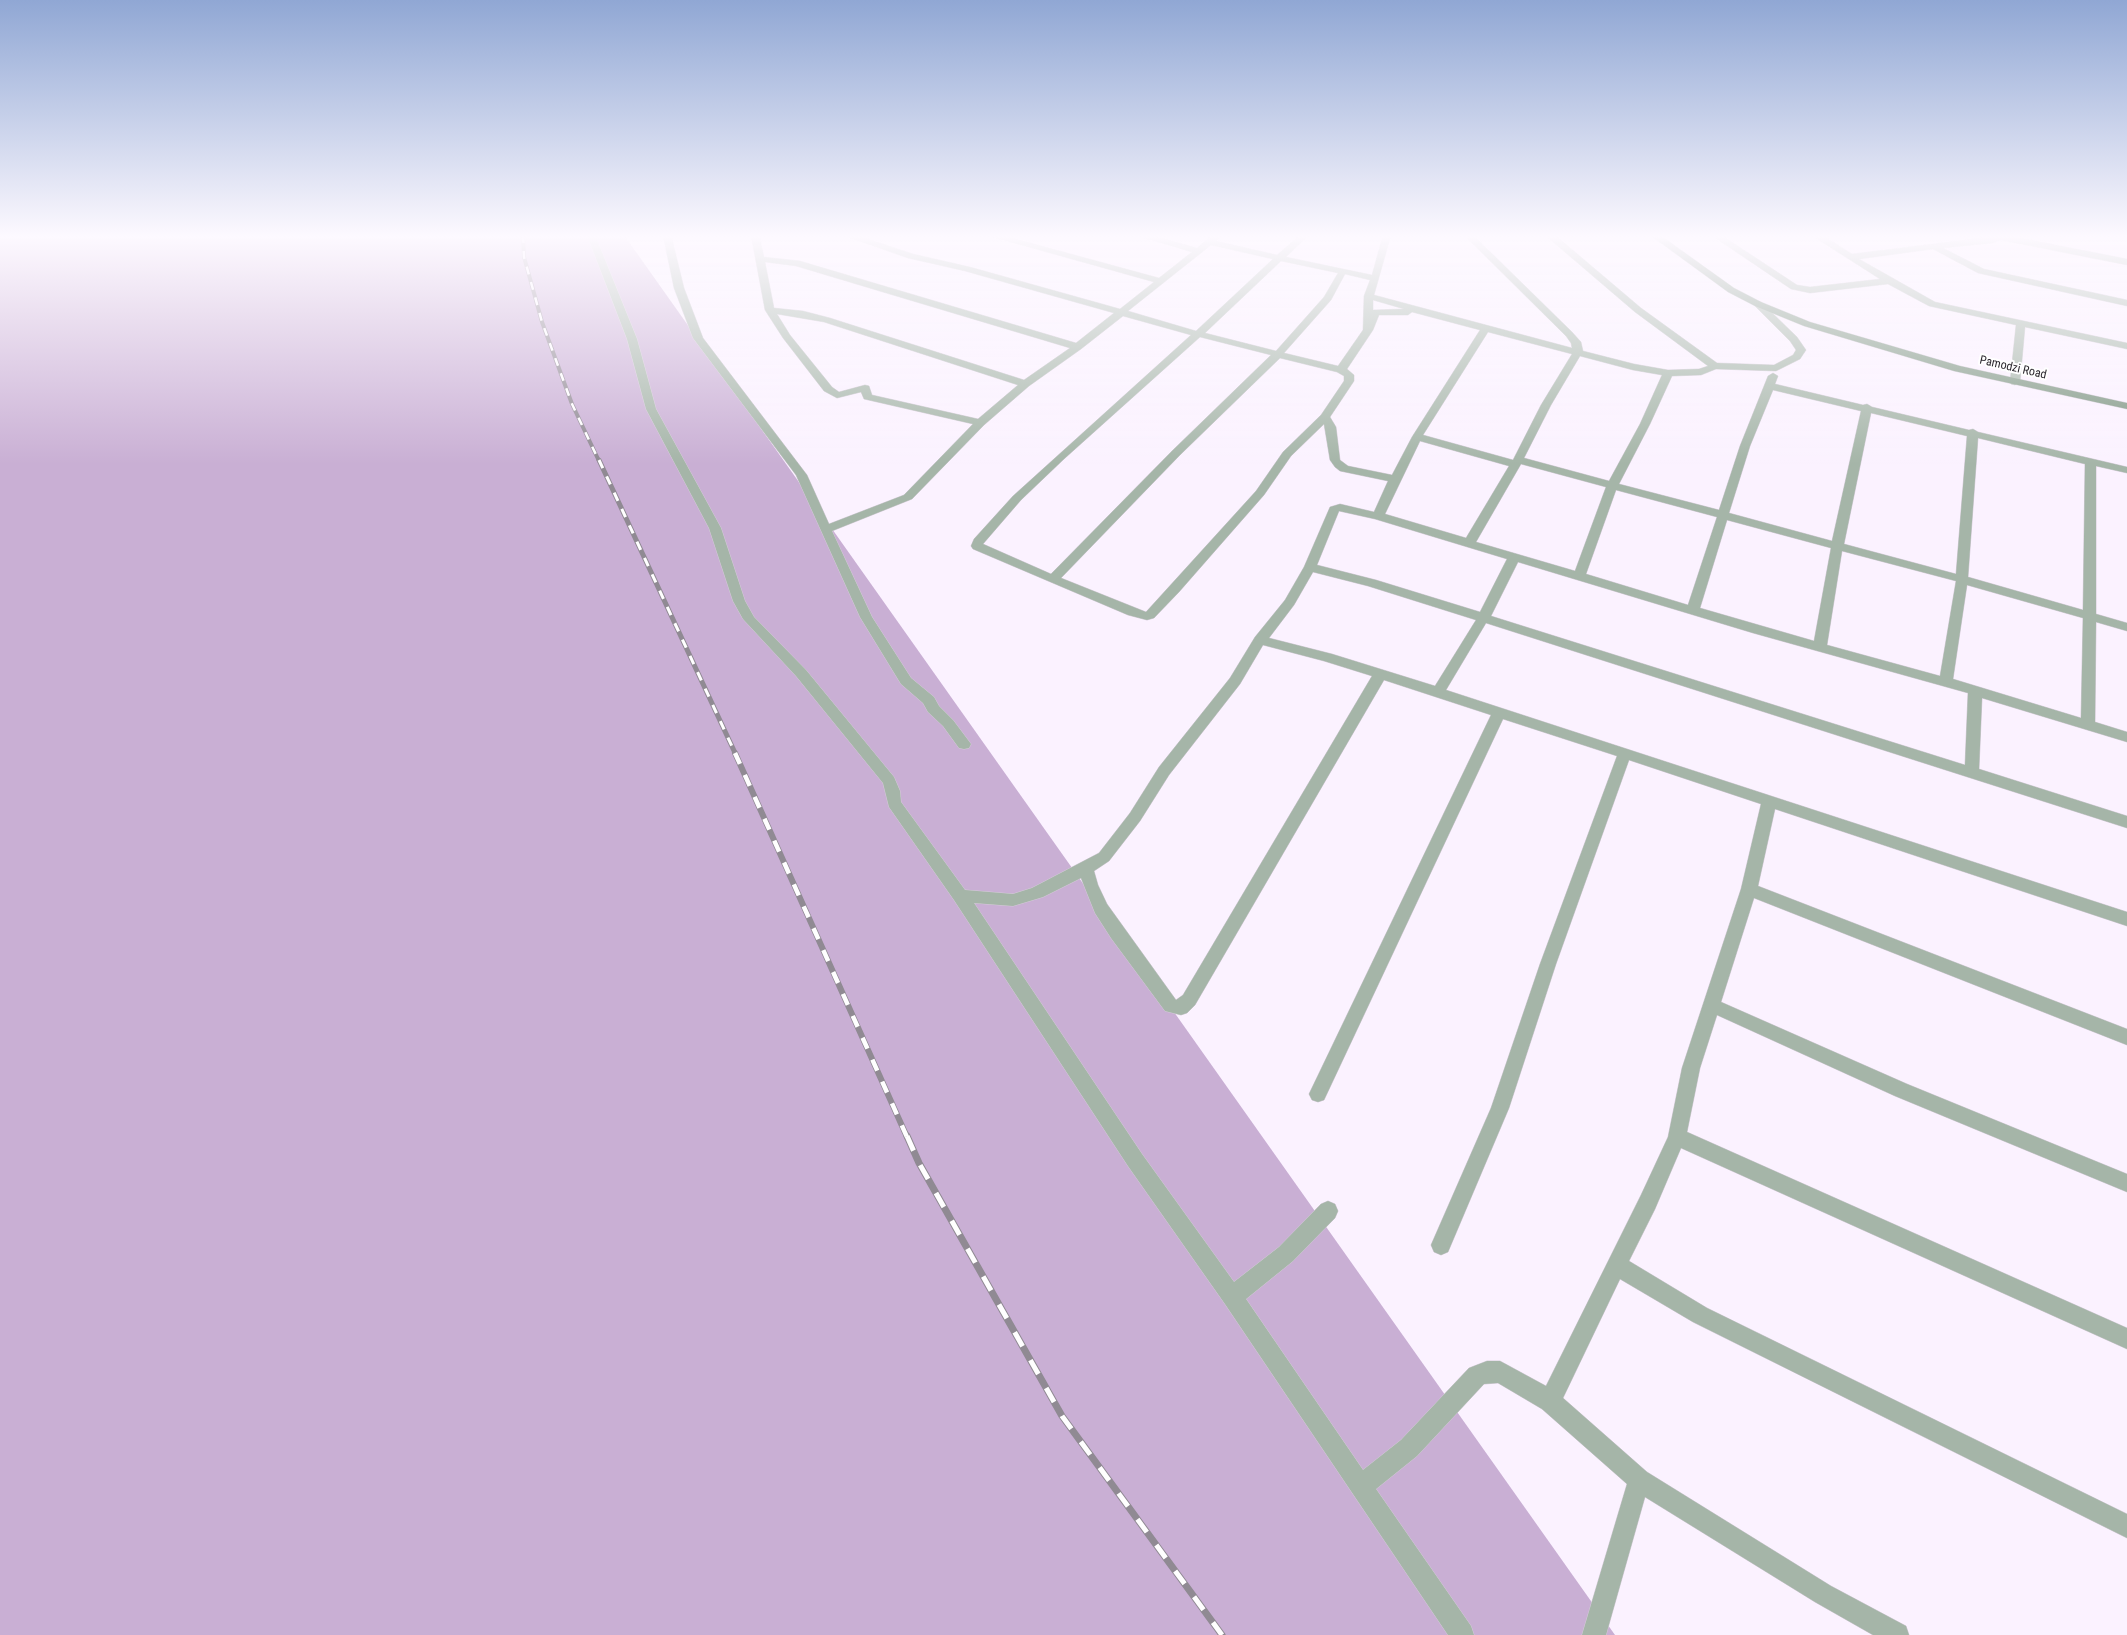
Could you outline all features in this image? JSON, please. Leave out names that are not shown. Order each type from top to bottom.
[{"type":"street","points":[[621,311],[632,339],[651,409],[715,528],[744,610],[749,619],[801,674],[889,781],[893,791],[894,803],[960,896],[1135,1160],[1232,1297],[1462,1635]]},
{"type":"street","points":[[688,311],[698,338],[801,475],[866,617],[906,681],[929,700],[933,708],[948,723],[964,744]]},
{"type":"street","points":[[771,311],[811,368],[834,394],[865,388],[868,397],[980,423]]},
{"type":"street","points":[[781,311],[827,320],[1025,384]]},
{"type":"street","points":[[959,311],[1078,347]]},
{"type":"street","points":[[827,529],[908,497],[980,423],[1025,384],[1078,347],[1123,312],[1198,334],[1276,355],[1341,370],[1349,375],[1349,381],[1325,417],[1287,454],[1260,493],[1150,615],[1132,612],[1053,580],[977,546],[978,542],[1031,484],[1198,334],[1222,311]]},
{"type":"street","points":[[1053,580],[1176,453],[1276,355],[1316,311]]},
{"type":"street","points":[[1368,330],[1369,311]]},
{"type":"street","points":[[1469,543],[1517,462],[1546,405],[1578,352],[1576,342],[1546,311]]},
{"type":"street","points":[[1640,311],[1689,349],[1715,366]]},
{"type":"street","points":[[1341,370],[1368,330],[1375,312],[1424,312],[1633,367],[1668,373],[1701,372],[1715,366],[1776,368],[1797,357],[1801,350],[1794,339],[1766,311]]},
{"type":"street","name":"Pamodzi Road","points":[[1777,311],[1843,336],[1958,369],[2127,406]]},
{"type":"street","points":[[1964,311],[2127,346]]},
{"type":"street","points":[[2015,382],[2021,324]]},
{"type":"street","points":[[1378,516],[1417,437],[1486,328]]},
{"type":"street","points":[[1694,609],[1745,446],[1776,368]]},
{"type":"street","points":[[1580,575],[1612,486],[1645,424],[1668,373]]},
{"type":"street","points":[[1770,386],[1867,407],[2127,470]]},
{"type":"street","points":[[1820,646],[1837,547],[1867,407]]},
{"type":"street","points":[[1325,417],[1331,427],[1335,460],[1338,466],[1344,469],[1395,479]]},
{"type":"street","points":[[1946,682],[1962,579],[1973,432]]},
{"type":"street","points":[[1417,437],[1612,486],[1962,579],[2127,627]]},
{"type":"street","points":[[2088,726],[2091,462]]},
{"type":"street","points":[[960,896],[1013,900],[1037,893],[1104,857],[1135,817],[1164,770],[1234,681],[1260,640],[1290,602],[1310,567],[1334,509],[1340,507],[1378,516],[1580,575],[1758,630],[1975,690],[2127,737]]},
{"type":"street","points":[[1438,692],[1483,618],[1514,557]]},
{"type":"street","points":[[1310,567],[1372,583],[2127,822]]},
{"type":"street","points":[[1260,640],[1327,657],[1438,692],[2127,919]]},
{"type":"street","points":[[1086,868],[1090,885],[1117,934],[1171,1006],[1181,1008],[1189,1000],[1380,674]]},
{"type":"street","points":[[1972,772],[1975,690]]},
{"type":"street","points":[[1318,1094],[1500,712]]},
{"type":"street","points":[[1441,1245],[1500,1108],[1548,964],[1625,753]]},
{"type":"street","points":[[1550,1401],[1648,1202],[1677,1137],[1691,1068],[1749,889],[1769,800]]},
{"type":"street","points":[[1749,889],[2127,1037]]},
{"type":"street","points":[[1711,1005],[1901,1090],[2127,1184]]},
{"type":"street","points":[[1677,1137],[2127,1339]]},
{"type":"street","points":[[1232,1297],[1286,1254],[1328,1211]]},
{"type":"street","points":[[1616,1265],[1700,1315],[2127,1526]]},
{"type":"street","points":[[1361,1486],[1409,1448],[1478,1376],[1487,1372],[1500,1372],[1550,1401],[1639,1480],[1822,1594],[1897,1635]]},
{"type":"street","points":[[1594,1635],[1639,1480]]},
{"type":"shaded area","points":[[0,311],[678,311],[1615,1635],[0,1635]]},
{"type":"railway","points":[[539,311],[572,404],[599,461]]},
{"type":"railway","points":[[599,460],[736,755]]},
{"type":"railway","points":[[735,753],[907,1137]]},
{"type":"railway","points":[[907,1136],[919,1163],[1062,1416],[1222,1635]]}]
